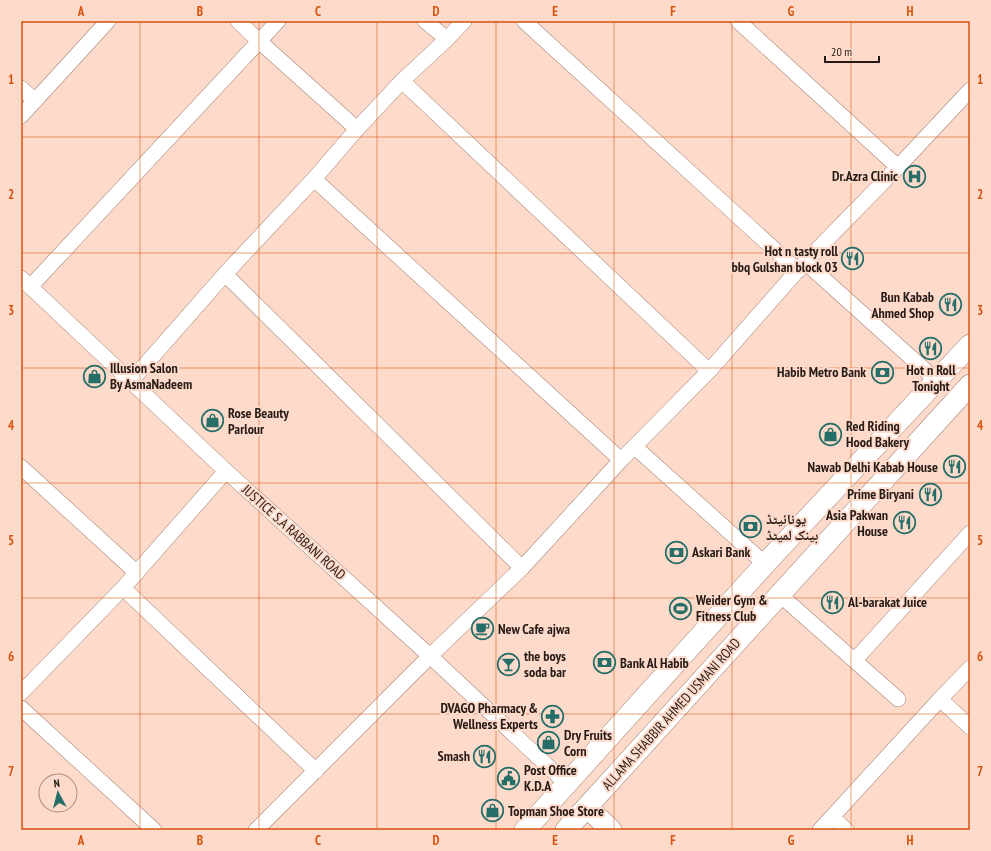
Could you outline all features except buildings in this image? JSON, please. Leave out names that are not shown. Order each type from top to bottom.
[{"type":"main road","points":[[525,830],[765,564],[970,345]]},
{"type":"main road","name":"ALLAMA SHABBIR AHMED USMANI ROAD","points":[[566,830],[970,385]]},
{"type":"main road","points":[[587,807],[611,830]]},
{"type":"street","points":[[21,116],[108,21]]},
{"type":"street","points":[[238,21],[358,129]]},
{"type":"street","points":[[26,283],[278,21]]},
{"type":"street","points":[[425,21],[447,39]]},
{"type":"street","points":[[130,382],[225,274],[314,179],[358,129],[402,82],[464,21]]},
{"type":"street","points":[[524,21],[801,267],[937,381]]},
{"type":"street","points":[[738,21],[898,167]]},
{"type":"street","points":[[402,82],[709,371]]},
{"type":"street","points":[[21,88],[35,101]]},
{"type":"street","points":[[256,830],[430,656],[522,568],[621,460],[709,371],[801,267],[970,90]]},
{"type":"street","points":[[314,179],[621,460]]},
{"type":"street","points":[[225,274],[522,568]]},
{"type":"street","name":"JUSTICE S.A RABBANI ROAD","points":[[26,283],[226,471],[430,656],[567,784]]},
{"type":"street","points":[[635,447],[765,564]]},
{"type":"street","points":[[21,467],[136,572]]},
{"type":"street","points":[[21,693],[123,588],[226,471]]},
{"type":"street","points":[[855,660],[970,533]]},
{"type":"street","points":[[123,588],[316,771]]},
{"type":"street","points":[[779,594],[898,698]]},
{"type":"street","points":[[820,830],[970,668]]},
{"type":"street","points":[[940,699],[970,727]]},
{"type":"street","points":[[21,708],[154,830]]},
{"type":"street","points":[[832,817],[846,830]]},
{"type":"place","name":"Dr.Azra Clinic","points":[[914,176]]},
{"type":"place","name":"Hot n tasty roll bbq Gulshan block 03","points":[[853,259]]},
{"type":"place","name":"Bun Kabab Ahmed Shop","points":[[950,305]]},
{"type":"place","name":"Hot n Roll Tonight","points":[[931,348]]},
{"type":"place","name":"Habib Metro Bank","points":[[882,372]]},
{"type":"place","name":"Illusion Salon By AsmaNadeem","points":[[95,376]]},
{"type":"place","name":"Rose Beauty Parlour","points":[[213,421]]},
{"type":"place","name":"Red Riding Hood Bakery","points":[[831,434]]},
{"type":"place","name":"Nawab Delhi Kabab House","points":[[954,467]]},
{"type":"place","name":"Prime Biryani","points":[[930,494]]},
{"type":"place","name":"Asia Pakwan House","points":[[904,523]]},
{"type":"place","name":"یونائیٹڈ بینک لمیٹڈ","points":[[750,527]]},
{"type":"place","name":"Askari Bank","points":[[677,552]]},
{"type":"place","name":"Al-barakat Juice","points":[[833,602]]},
{"type":"place","name":"Weider Gym & Fitness Club","points":[[680,608]]},
{"type":"place","name":"New Cafe ajwa","points":[[482,629]]},
{"type":"place","name":"Bank Al Habib","points":[[605,663]]},
{"type":"place","name":"the boys soda bar","points":[[509,664]]},
{"type":"place","name":"DVAGO Pharmacy & Wellness Experts","points":[[553,716]]},
{"type":"place","name":"Dry Fruits Corn","points":[[548,743]]},
{"type":"place","name":"Smash","points":[[485,756]]},
{"type":"place","name":"Post Office K.D.A","points":[[508,778]]},
{"type":"place","name":"Topman Shoe Store","points":[[492,811]]}]
